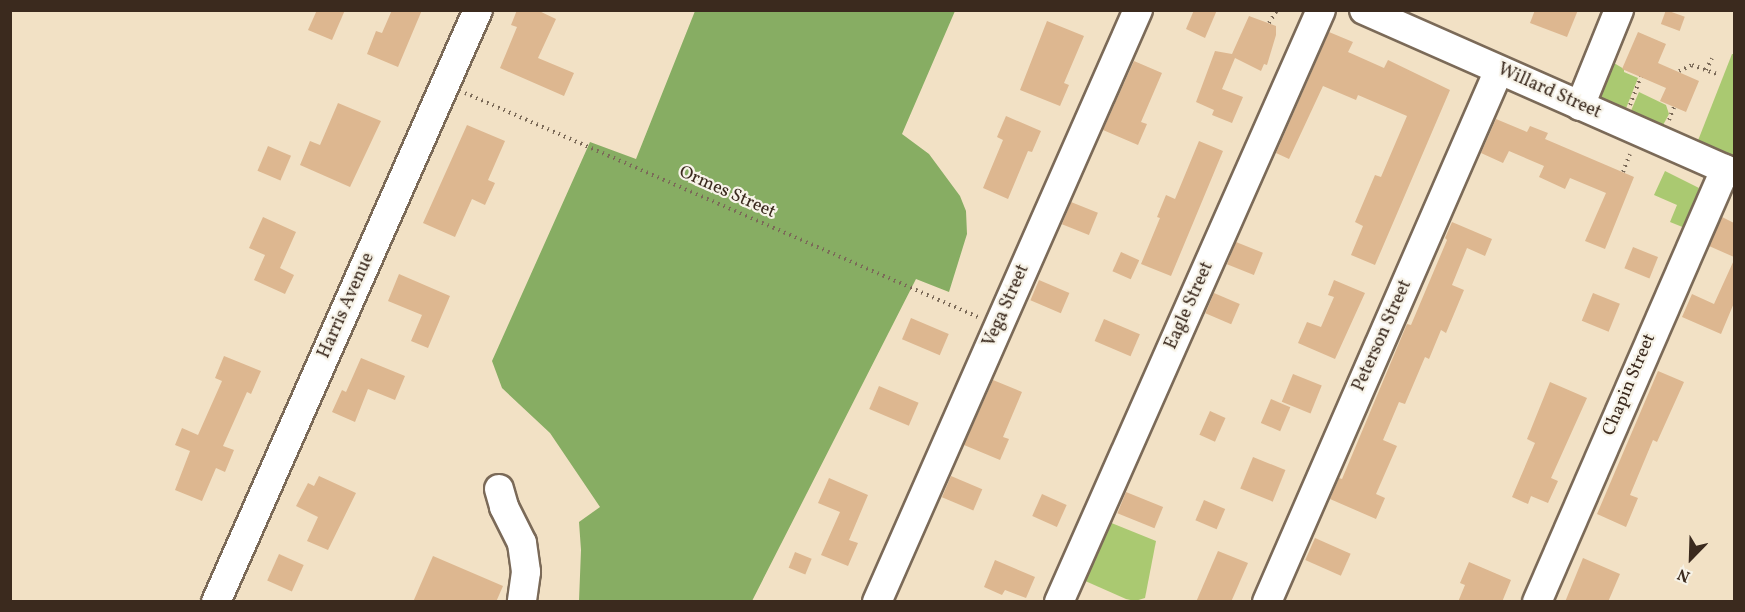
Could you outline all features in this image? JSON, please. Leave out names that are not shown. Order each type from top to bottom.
[{"type":"street","name":"Harris Avenue","points":[[216,602],[478,10]]},
{"type":"street","name":"Vega Street","points":[[877,602],[1138,10]]},
{"type":"street","name":"Eagle Street","points":[[1059,602],[1321,10]]},
{"type":"street","name":"Willard Street","points":[[1364,10],[1730,171]]},
{"type":"street","points":[[1580,106],[1619,10]]},
{"type":"street","name":"Peterson Street","points":[[1267,602],[1499,70]]},
{"type":"street","name":"Chapin Street","points":[[1537,602],[1730,171]]},
{"type":"street","points":[[499,489],[504,507],[522,543],[526,572],[522,602]]},
{"type":"path","points":[[1269,23],[1277,10]]},
{"type":"path","points":[[1706,70],[1712,58]]},
{"type":"path","points":[[1679,71],[1692,65],[1719,75]]},
{"type":"path","points":[[1627,114],[1641,77]]},
{"type":"path","name":"Ormes Street","points":[[446,85],[998,326]]},
{"type":"path","points":[[1623,172],[1630,154]]},
{"type":"green space","points":[[695,11],[955,11],[902,134],[929,154],[960,196],[966,211],[967,234],[949,292],[916,279],[752,601],[579,601],[581,550],[579,522],[600,507],[550,433],[502,388],[492,361],[590,142],[636,159]]},
{"type":"green space","points":[[1732,54],[1734,54],[1734,159],[1697,143]]},
{"type":"green space","points":[[1614,63],[1624,69],[1624,72],[1638,78],[1625,111],[1599,100]]},
{"type":"green space","points":[[1639,92],[1666,105],[1669,114],[1662,127],[1630,113]]},
{"type":"green space","points":[[1665,171],[1699,188],[1685,228],[1670,222],[1677,205],[1654,195]]},
{"type":"green space","points":[[1109,522],[1156,541],[1145,598],[1135,601],[1126,599],[1083,580]]},
{"type":"building","points":[[317,10],[345,10],[332,40],[308,30]]},
{"type":"building","points":[[392,10],[422,10],[398,67],[367,54],[376,31],[382,33]]},
{"type":"building","points":[[517,10],[537,10],[556,19],[538,58],[574,73],[564,96],[500,68],[517,27],[511,25]]},
{"type":"building","points":[[1194,10],[1217,10],[1205,38],[1186,29]]},
{"type":"building","points":[[1535,10],[1578,10],[1567,37],[1530,23]]},
{"type":"building","points":[[1666,10],[1685,17],[1680,31],[1661,24]]},
{"type":"building","points":[[1249,16],[1276,26],[1276,35],[1267,65],[1264,64],[1261,71],[1235,58],[1222,89],[1243,97],[1232,123],[1212,115],[1214,110],[1196,102],[1215,51],[1232,54]]},
{"type":"building","points":[[1047,21],[1084,36],[1064,83],[1069,85],[1060,106],[1020,90]]},
{"type":"building","points":[[1329,32],[1353,42],[1348,52],[1384,68],[1388,60],[1450,90],[1375,265],[1351,255],[1363,226],[1355,222],[1375,175],[1381,177],[1407,116],[1358,95],[1356,100],[1323,86],[1289,159],[1276,153]]},
{"type":"building","points":[[1638,32],[1666,44],[1658,63],[1699,81],[1686,112],[1660,101],[1666,88],[1622,69]]},
{"type":"building","points":[[1134,61],[1162,73],[1141,122],[1147,124],[1138,145],[1103,130]]},
{"type":"building","points":[[338,103],[381,121],[350,187],[300,165],[310,141],[320,145]]},
{"type":"building","points":[[1006,116],[1041,131],[1032,152],[1028,151],[1008,199],[983,188],[1003,140],[997,137]]},
{"type":"building","points":[[1496,119],[1527,132],[1530,126],[1548,133],[1545,139],[1634,177],[1605,249],[1585,241],[1606,193],[1570,178],[1565,189],[1539,177],[1544,166],[1509,151],[1503,163],[1481,153]]},
{"type":"building","points":[[467,125],[505,141],[488,180],[495,183],[485,205],[472,199],[455,237],[423,223]]},
{"type":"building","points":[[1199,141],[1223,151],[1171,276],[1141,264],[1160,218],[1157,217],[1166,195],[1175,199]]},
{"type":"building","points":[[268,146],[291,156],[280,181],[257,171]]},
{"type":"building","points":[[1071,202],[1098,213],[1089,235],[1062,224]]},
{"type":"building","points":[[263,217],[296,232],[280,268],[294,275],[285,294],[254,280],[265,255],[249,248]]},
{"type":"building","points":[[1722,217],[1734,223],[1734,257],[1709,246]]},
{"type":"building","points":[[1452,222],[1492,239],[1485,256],[1467,248],[1452,285],[1464,290],[1446,333],[1441,330],[1429,359],[1425,357],[1405,404],[1399,402],[1383,440],[1397,446],[1376,494],[1385,498],[1376,519],[1330,499],[1339,478],[1342,479],[1407,324],[1411,325],[1447,240],[1445,238]]},
{"type":"building","points":[[1236,242],[1263,253],[1254,275],[1227,264]]},
{"type":"building","points":[[1633,247],[1658,257],[1649,278],[1624,268]]},
{"type":"building","points":[[1121,252],[1139,260],[1131,279],[1112,271]]},
{"type":"building","points":[[1734,260],[1734,303],[1721,334],[1682,317],[1692,294],[1714,304]]},
{"type":"building","points":[[399,274],[450,296],[428,348],[411,341],[422,315],[388,301]]},
{"type":"building","points":[[1039,280],[1069,293],[1061,313],[1030,300]]},
{"type":"building","points":[[1334,280],[1365,293],[1335,359],[1298,343],[1307,322],[1321,327],[1334,297],[1328,295]]},
{"type":"building","points":[[1214,293],[1240,304],[1231,324],[1205,313]]},
{"type":"building","points":[[1593,293],[1620,304],[1609,332],[1582,321]]},
{"type":"building","points":[[911,318],[949,334],[940,355],[902,339]]},
{"type":"building","points":[[1104,319],[1140,334],[1131,356],[1095,341]]},
{"type":"building","points":[[224,356],[261,371],[251,394],[247,392],[223,446],[234,450],[225,472],[216,468],[202,501],[175,490],[190,451],[175,445],[182,428],[198,435],[222,381],[215,378]]},
{"type":"building","points":[[361,358],[405,376],[395,400],[368,389],[355,422],[332,412],[342,390],[346,392]]},
{"type":"building","points":[[1658,371],[1684,382],[1657,442],[1653,440],[1630,495],[1638,498],[1626,527],[1597,514]]},
{"type":"building","points":[[1293,374],[1322,386],[1311,413],[1282,402]]},
{"type":"building","points":[[993,380],[1022,392],[1003,437],[1009,439],[1000,460],[964,445]]},
{"type":"building","points":[[1550,382],[1587,398],[1551,478],[1558,481],[1548,503],[1531,496],[1528,504],[1512,497],[1535,443],[1527,439]]},
{"type":"building","points":[[879,386],[919,403],[909,426],[869,409]]},
{"type":"building","points":[[1271,399],[1290,407],[1280,431],[1261,423]]},
{"type":"building","points":[[1210,411],[1226,418],[1215,442],[1199,435]]},
{"type":"building","points":[[1253,457],[1285,470],[1273,502],[1240,489]]},
{"type":"building","points":[[319,476],[356,493],[328,550],[307,541],[318,517],[296,506],[308,483],[314,486]]},
{"type":"building","points":[[951,476],[982,489],[973,510],[942,497]]},
{"type":"building","points":[[829,478],[868,495],[849,540],[858,543],[848,566],[821,555],[840,512],[818,503]]},
{"type":"building","points":[[1126,492],[1163,507],[1154,528],[1117,513]]},
{"type":"building","points":[[1042,494],[1067,505],[1057,527],[1032,516]]},
{"type":"building","points":[[1204,500],[1225,509],[1217,529],[1195,520]]},
{"type":"building","points":[[1315,538],[1351,554],[1341,576],[1305,560]]},
{"type":"building","points":[[1218,551],[1248,563],[1231,602],[1196,602]]},
{"type":"building","points":[[795,552],[812,559],[805,575],[789,568]]},
{"type":"building","points":[[279,554],[304,565],[292,591],[267,580]]},
{"type":"building","points":[[433,556],[503,586],[496,602],[413,602]]},
{"type":"building","points":[[1583,558],[1620,574],[1608,602],[1565,602]]},
{"type":"building","points":[[995,560],[1035,577],[1026,598],[1005,590],[1002,595],[984,587]]},
{"type":"building","points":[[1469,562],[1511,580],[1502,602],[1458,602],[1465,585],[1460,583]]}]
